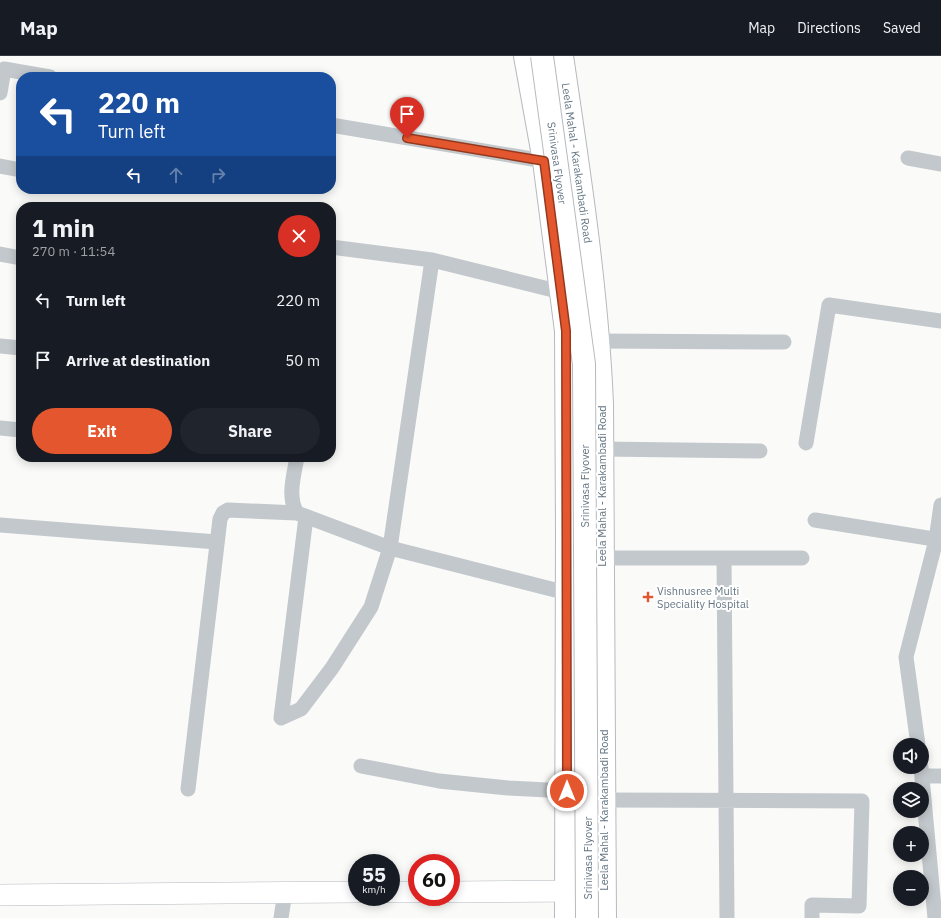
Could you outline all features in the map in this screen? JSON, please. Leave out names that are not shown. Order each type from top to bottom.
[{"type":"main road","points":[[525,56],[544,161],[566,331],[566,918]]},
{"type":"main road","name":"Srinivasa Flyover","points":[[542,56],[584,364],[588,918]]},
{"type":"main road","name":"Leela Mahal - Karakambadi Road","points":[[562,56],[580,183],[599,341],[602,404],[601,450],[605,918]]},
{"type":"street","points":[[0,93],[3,65],[30,72]]},
{"type":"street","points":[[336,126],[544,161]]},
{"type":"street","points":[[908,158],[941,164]]},
{"type":"street","points":[[0,166],[16,169]]},
{"type":"street","points":[[336,247],[432,260],[561,292]]},
{"type":"street","points":[[0,254],[16,257]]},
{"type":"street","points":[[296,462],[292,495],[293,506],[301,515],[281,718],[301,709],[332,668],[371,607],[390,548],[432,260]]},
{"type":"street","points":[[806,443],[829,306],[941,321]]},
{"type":"street","points":[[599,341],[784,342]]},
{"type":"street","points":[[0,346],[16,348]]},
{"type":"street","points":[[0,428],[16,430]]},
{"type":"street","points":[[601,450],[760,451]]},
{"type":"street","points":[[917,738],[906,657],[939,540],[941,505]]},
{"type":"street","points":[[188,789],[220,519],[223,513],[228,510],[301,515],[390,548],[567,593]]},
{"type":"street","points":[[815,520],[939,540]]},
{"type":"street","points":[[0,525],[217,542]]},
{"type":"street","points":[[602,558],[802,558]]},
{"type":"street","points":[[724,559],[727,918]]},
{"type":"street","points":[[361,766],[440,782],[567,791]]},
{"type":"street","points":[[929,773],[941,776]]},
{"type":"street","points":[[921,774],[935,918]]},
{"type":"street","points":[[605,800],[862,801],[859,906],[812,905],[812,918]]},
{"type":"street","points":[[460,892],[605,891]]},
{"type":"street","points":[[281,918],[285,892]]},
{"type":"street","points":[[0,895],[348,892]]},
{"type":"place","name":"Vishnusree Multi Speciality Hospital","points":[[648,597]]},
{"type":"route","points":[[407,138],[544,161],[560,274],[566,331],[567,791]]}]
